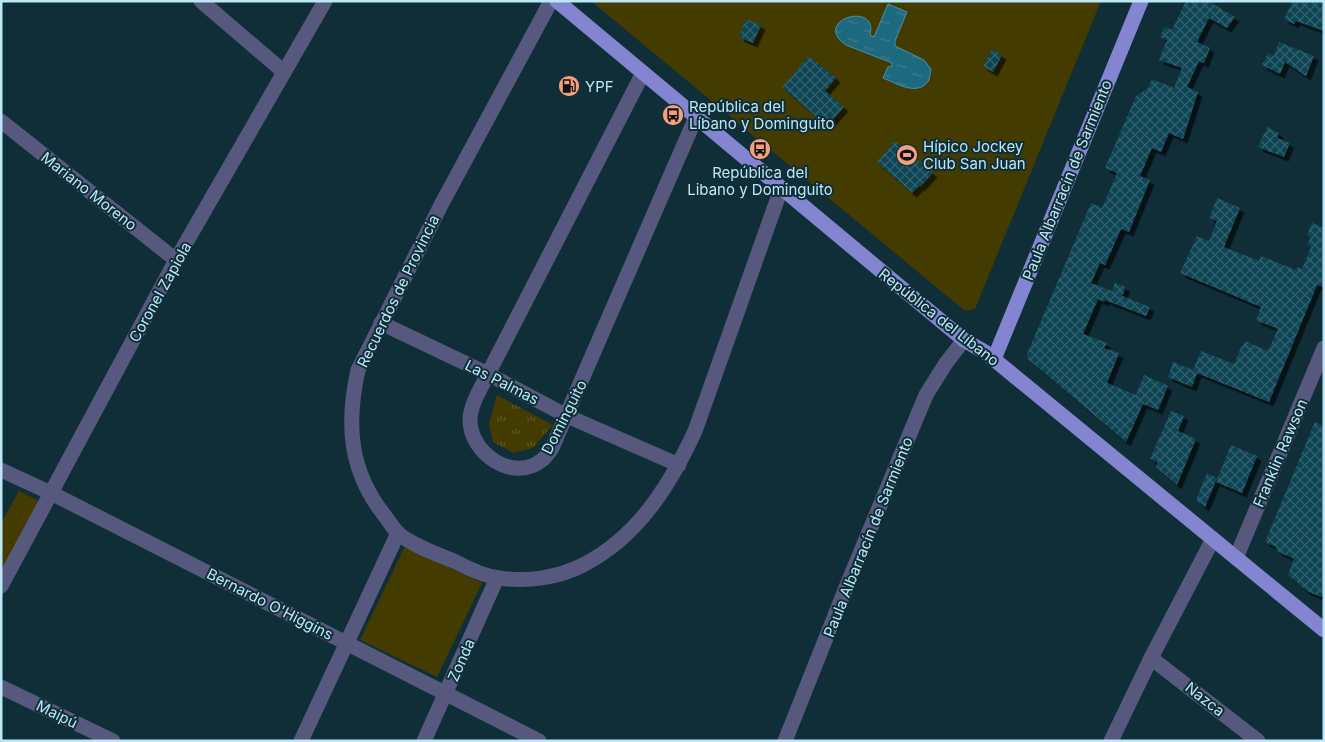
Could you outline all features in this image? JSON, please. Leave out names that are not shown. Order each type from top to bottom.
[{"type":"main road","name":"República del Líbano","points":[[556,1],[964,340],[994,359],[1324,630]]},
{"type":"main road","name":"Paula Albarracín de Sarmiento","points":[[994,359],[1141,1]]},
{"type":"street","points":[[201,1],[284,72]]},
{"type":"street","name":"Coronel Zapiola","points":[[1,586],[176,260],[325,1]]},
{"type":"street","name":"Recuerdos de Provincia","points":[[551,1],[446,196],[358,370],[353,396],[351,435],[357,467],[374,502],[398,533],[475,571],[497,578],[527,580],[556,575],[582,565],[607,550],[641,520],[679,465],[695,431],[781,189]]},
{"type":"street","name":"Dominguito","points":[[643,73],[471,410],[472,433],[479,447],[492,460],[505,467],[523,468],[541,461],[552,448],[696,117]]},
{"type":"street","name":"Mariano Moreno","points":[[1,122],[176,260]]},
{"type":"street","name":"Las Palmas","points":[[381,323],[488,374],[567,416],[679,465]]},
{"type":"street","name":"Paula Albarracín de Sarmiento","points":[[785,741],[926,395],[946,363],[964,340]]},
{"type":"street","name":"Franklin Rawson","points":[[1236,558],[1324,348]]},
{"type":"street","name":"Bernardo O'Higgins","points":[[1,470],[51,493],[539,741]]},
{"type":"street","points":[[301,741],[398,533]]},
{"type":"street","points":[[1111,741],[1151,658],[1214,539]]},
{"type":"street","name":"Zonda","points":[[424,741],[497,578]]},
{"type":"street","name":"Nazca","points":[[1151,658],[1258,741]]},
{"type":"street","name":"Maipú","points":[[1,687],[113,741]]},
{"type":"green space","name":"Hípico Jockey Club San Juan","points":[[591,1],[1101,1],[975,309],[965,311]]},
{"type":"green space","points":[[497,395],[553,425],[533,448],[514,453],[493,442],[489,424]]},
{"type":"green space","points":[[19,491],[37,500],[39,507],[1,576],[1,523]]},
{"type":"green space","points":[[405,546],[482,583],[437,677],[360,640]]},
{"type":"water","points":[[888,4],[907,12],[895,41],[895,46],[924,60],[931,69],[929,80],[919,88],[907,88],[883,78],[888,67],[892,66],[892,63],[846,45],[837,36],[836,28],[840,22],[857,16],[865,18],[870,24],[870,35],[874,37]]},
{"type":"building","points":[[1186,1],[1208,1],[1235,17],[1227,28],[1209,18],[1197,42],[1210,48],[1204,63],[1199,61],[1187,87],[1198,92],[1183,139],[1169,133],[1161,152],[1152,148],[1140,176],[1150,180],[1129,232],[1121,229],[1105,265],[1100,263],[1091,283],[1112,291],[1115,283],[1126,287],[1122,296],[1150,307],[1146,316],[1098,299],[1083,334],[1107,343],[1104,348],[1119,353],[1107,383],[1136,395],[1144,375],[1168,386],[1158,410],[1143,404],[1126,442],[1028,359],[1027,354],[1091,203],[1102,208],[1117,173],[1105,168],[1136,96],[1148,88],[1152,79],[1174,88],[1182,68],[1159,60],[1167,40],[1160,37],[1164,27],[1172,30]]},
{"type":"building","points":[[1293,1],[1324,1],[1324,31],[1296,21],[1294,24],[1284,19]]},
{"type":"building","points":[[746,19],[761,25],[753,43],[739,37]]},
{"type":"building","points":[[1279,42],[1314,56],[1306,76],[1285,62],[1280,74],[1262,65],[1268,53],[1274,56]]},
{"type":"building","points":[[992,49],[1002,55],[993,72],[983,66]]},
{"type":"building","points":[[809,56],[836,78],[825,91],[844,107],[827,126],[782,87]]},
{"type":"building","points":[[1267,127],[1279,133],[1277,138],[1290,143],[1284,157],[1258,147]]},
{"type":"building","points":[[895,141],[933,173],[912,193],[877,162]]},
{"type":"building","points":[[1217,198],[1240,208],[1224,247],[1259,261],[1261,256],[1296,270],[1297,267],[1302,269],[1311,247],[1307,245],[1311,237],[1307,235],[1312,223],[1324,228],[1324,287],[1317,285],[1269,402],[1197,373],[1192,387],[1168,377],[1173,362],[1193,370],[1201,351],[1234,364],[1245,341],[1268,351],[1278,329],[1256,320],[1261,307],[1180,273],[1197,236],[1209,241],[1217,221],[1209,218]]},
{"type":"building","points":[[1171,411],[1184,416],[1178,431],[1196,439],[1177,485],[1156,467],[1158,462],[1150,459]]},
{"type":"building","points":[[1315,422],[1324,426],[1324,591],[1321,597],[1307,591],[1288,575],[1294,559],[1277,551],[1276,547],[1265,542]]},
{"type":"building","points":[[1231,445],[1257,456],[1242,493],[1216,482]]},
{"type":"building","points":[[1207,473],[1217,478],[1205,507],[1196,500]]},
{"type":"place","name":"YPF","points":[[569,86]]},
{"type":"place","name":"República del Líbano y Dominguito","points":[[673,115]]},
{"type":"place","name":"República del Libano y Dominguito","points":[[760,149]]},
{"type":"place","name":"Hípico Jockey Club San Juan","points":[[907,155]]}]
